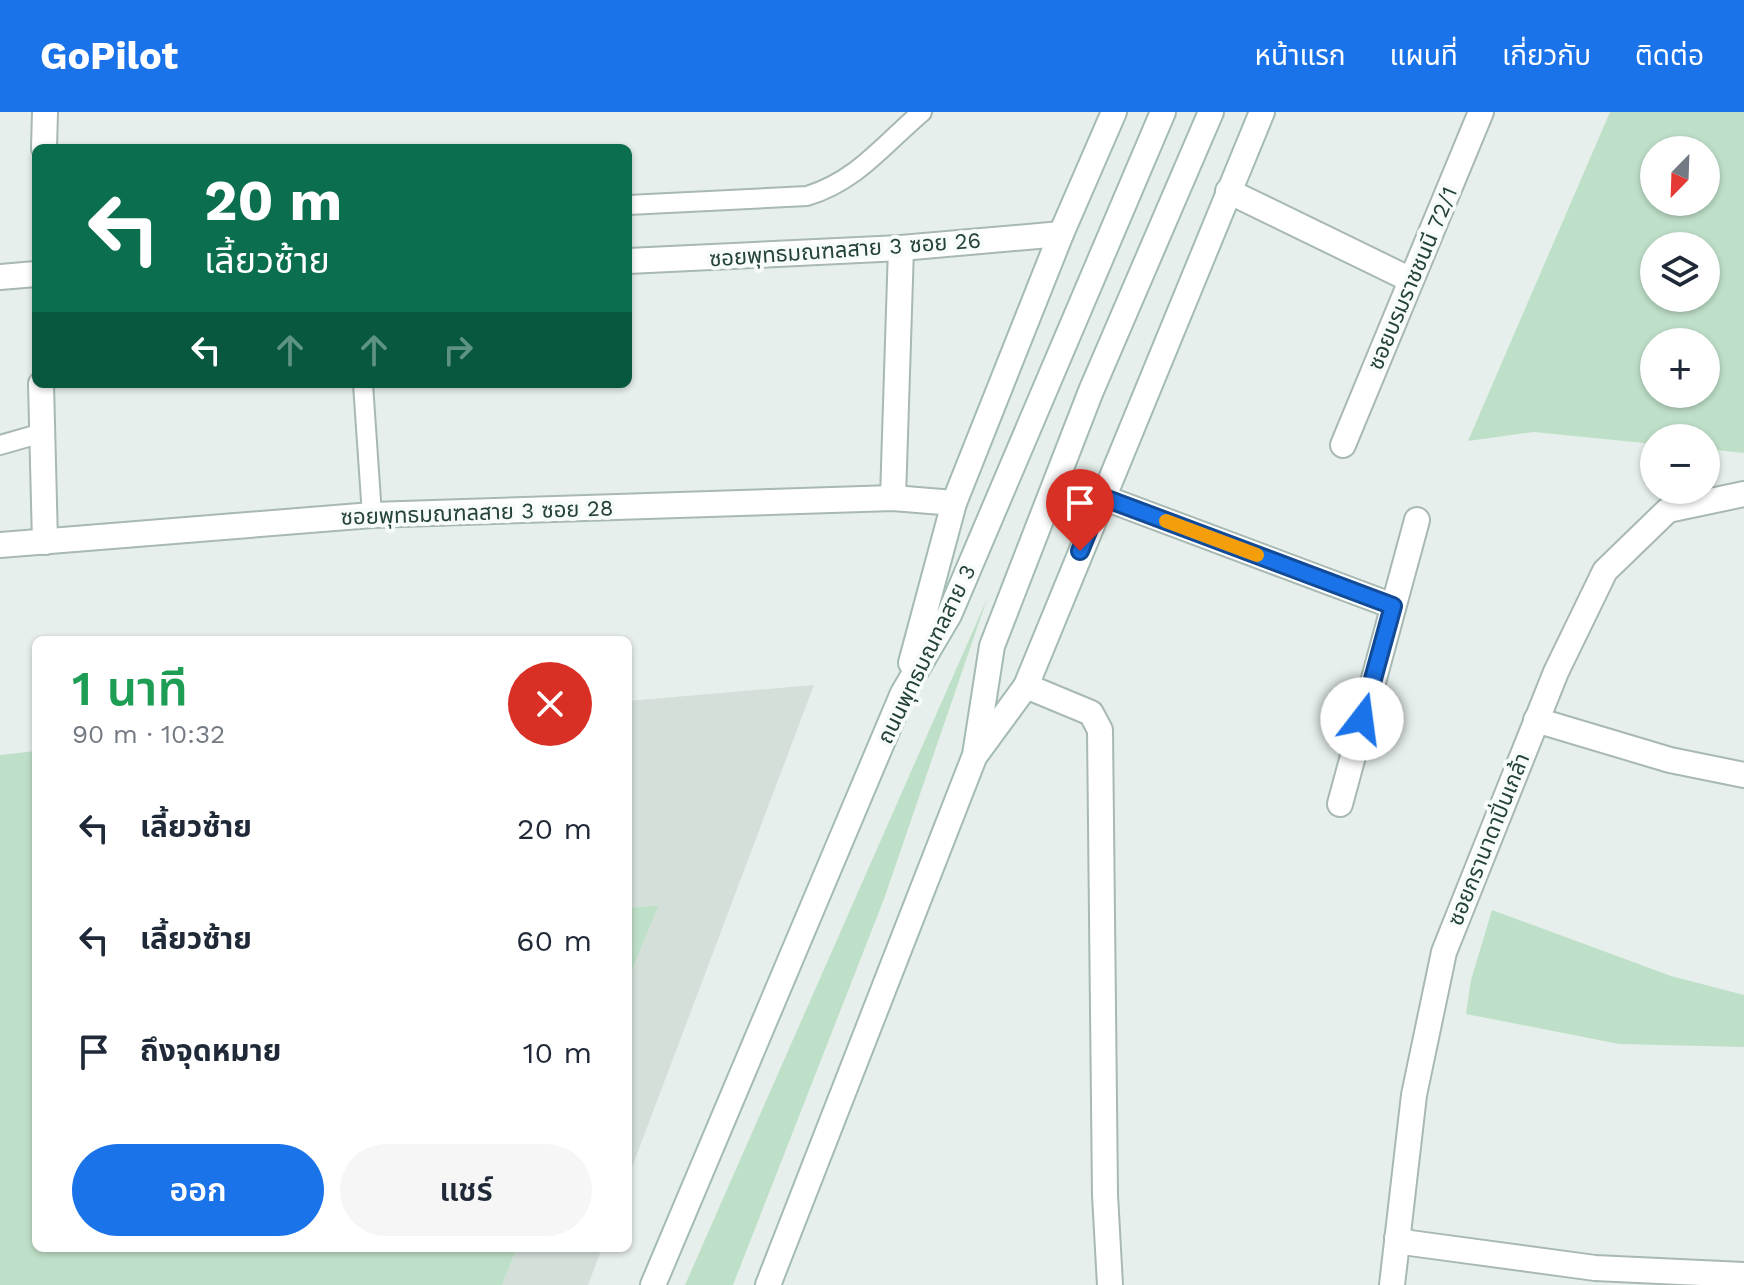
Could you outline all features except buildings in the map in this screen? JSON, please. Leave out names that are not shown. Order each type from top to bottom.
[{"type":"street","points":[[44,144],[45,112]]},
{"type":"street","points":[[903,693],[954,503],[1061,234],[1114,112]]},
{"type":"street","name":"ถนนพุทธมณฑลสาย 3","points":[[653,1285],[903,693],[949,615],[1163,112]]},
{"type":"street","points":[[768,1285],[975,755],[992,646],[1091,391],[1211,112]]},
{"type":"street","points":[[975,755],[1026,686],[1262,112]]},
{"type":"street","name":"ซอยบรมราชชนนี 72/1","points":[[1343,445],[1481,112]]},
{"type":"street","points":[[1228,191],[1411,280]]},
{"type":"street","name":"ซอยพุทธมณฑลสาย 3 ซอย 26","points":[[632,261],[901,248],[1061,234]]},
{"type":"street","points":[[893,498],[901,248]]},
{"type":"street","points":[[0,277],[32,274]]},
{"type":"street","points":[[41,388],[45,542]]},
{"type":"street","name":"ซอยกรานาดาปิ่นเกล้า","points":[[1392,1285],[1414,1095],[1444,952],[1536,720],[1605,571],[1668,510],[1744,494]]},
{"type":"street","points":[[1102,497],[1393,606]]},
{"type":"street","name":"ซอยพุทธมณฑลสาย 3 ซอย 28","points":[[0,545],[372,515],[893,498],[954,503]]},
{"type":"street","points":[[1340,804],[1417,520]]},
{"type":"street","points":[[1026,686],[1091,713],[1100,730],[1105,1195],[1110,1285]]},
{"type":"street","points":[[1536,720],[1670,760],[1744,775]]},
{"type":"street","points":[[1397,1238],[1410,1243],[1595,1268],[1744,1275]]},
{"type":"lane","points":[[632,205],[807,196],[831,188],[865,167],[922,112]]},
{"type":"lane","points":[[363,388],[372,515]]},
{"type":"lane","points":[[0,445],[42,433]]},
{"type":"shaded area","points":[[814,685],[632,1167],[632,970],[659,905],[632,908],[632,701]]},
{"type":"shaded area","points":[[515,1252],[600,1252],[588,1285],[502,1285]]},
{"type":"green space","points":[[1610,112],[1744,112],[1744,453],[1720,450],[1720,424],[1640,424],[1640,443],[1534,432],[1468,441]]},
{"type":"green space","points":[[987,599],[884,899],[733,1285],[685,1285]]},
{"type":"green space","points":[[32,751],[32,1252],[515,1252],[502,1285],[0,1285],[0,755]]},
{"type":"green space","points":[[659,905],[632,970],[632,908]]},
{"type":"green space","points":[[1492,910],[1671,976],[1744,995],[1744,1047],[1619,1044],[1466,1014],[1471,980]]},
{"type":"slow traffic","points":[[1166,521],[1257,555]]},
{"type":"route","points":[[1080,551],[1102,497],[1393,606],[1362,719]]}]
